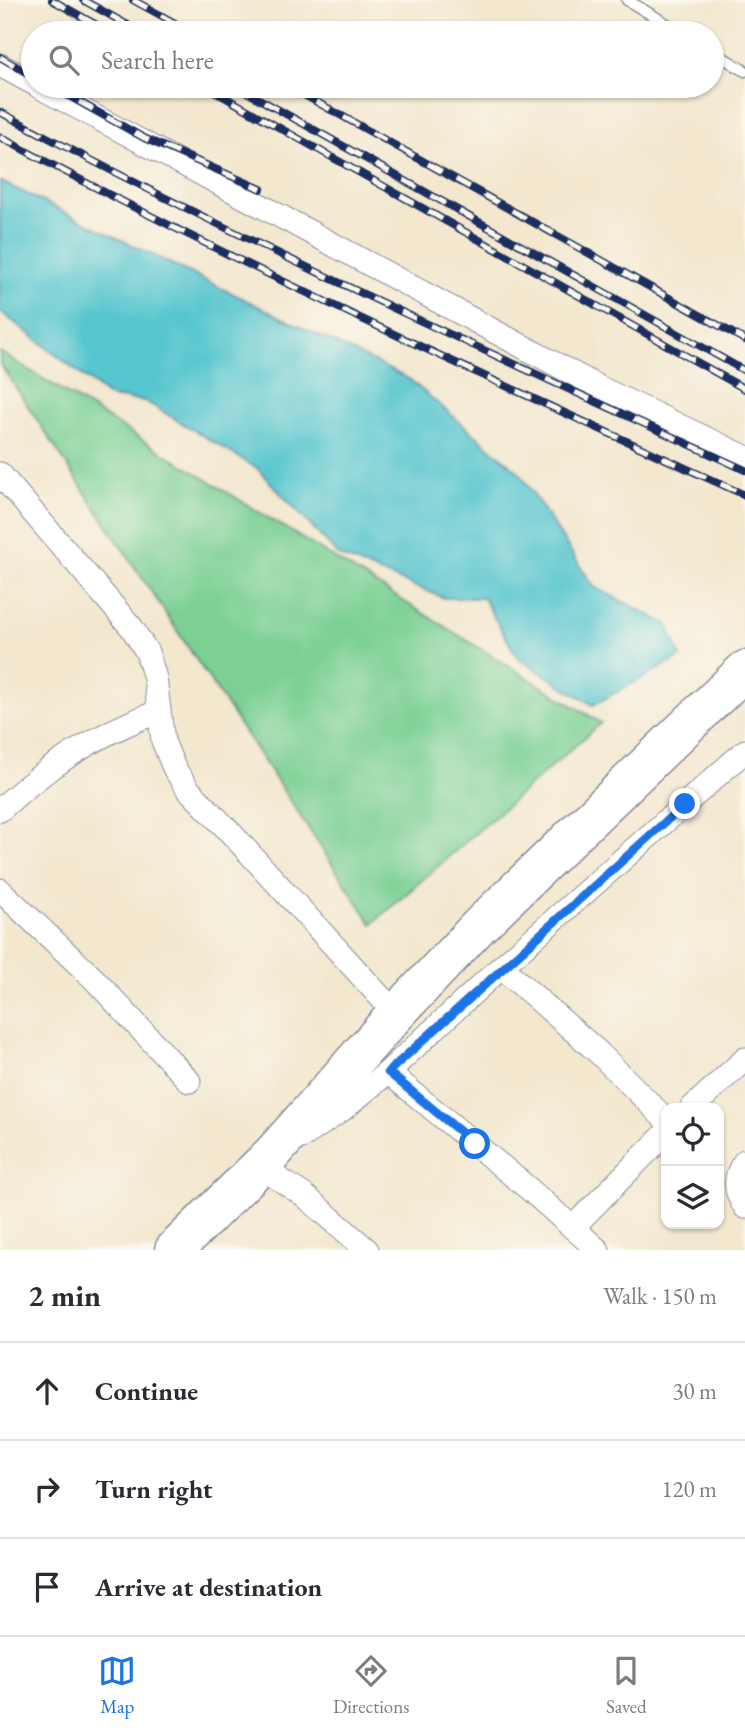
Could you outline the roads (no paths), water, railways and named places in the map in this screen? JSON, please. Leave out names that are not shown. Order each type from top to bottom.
[{"type":"highway","points":[[174,1250],[265,1160],[480,925],[745,670]]},
{"type":"street","points":[[0,65],[21,76]]},
{"type":"street","points":[[60,98],[600,388],[745,457]]},
{"type":"street","points":[[2,481],[132,628],[147,652],[155,678],[163,741],[174,768],[188,789],[396,1014]]},
{"type":"street","points":[[0,810],[49,769],[87,743],[124,723],[158,712]]},
{"type":"street","points":[[368,1250],[265,1160],[310,1133],[388,1072],[501,967],[745,751]]},
{"type":"street","points":[[0,890],[94,979],[189,1081]]},
{"type":"street","points":[[501,967],[598,1053],[661,1115]]},
{"type":"street","points":[[697,1103],[745,1059]]},
{"type":"street","points":[[388,1072],[598,1250]]},
{"type":"street","points":[[573,1227],[661,1138]]},
{"type":"street","points":[[745,1161],[735,1180],[737,1195],[745,1207]]},
{"type":"lane","points":[[627,0],[662,21]]},
{"type":"lane","points":[[724,58],[745,71]]},
{"type":"water","points":[[0,181],[409,379],[519,472],[594,587],[667,624],[681,657],[593,705],[518,658],[483,598],[444,598],[339,556],[258,469],[145,401],[110,397],[0,311]]},
{"type":"railway","points":[[52,0],[90,21]]},
{"type":"railway","points":[[83,0],[121,21]]},
{"type":"railway","points":[[133,0],[171,21]]},
{"type":"railway","points":[[0,57],[21,69]]},
{"type":"railway","points":[[72,98],[144,138],[261,189]]},
{"type":"railway","points":[[226,98],[745,389]]},
{"type":"railway","points":[[257,98],[745,371]]},
{"type":"railway","points":[[310,98],[745,340]]},
{"type":"railway","points":[[0,112],[277,253],[745,470]]},
{"type":"railway","points":[[0,137],[276,278],[745,495]]}]
